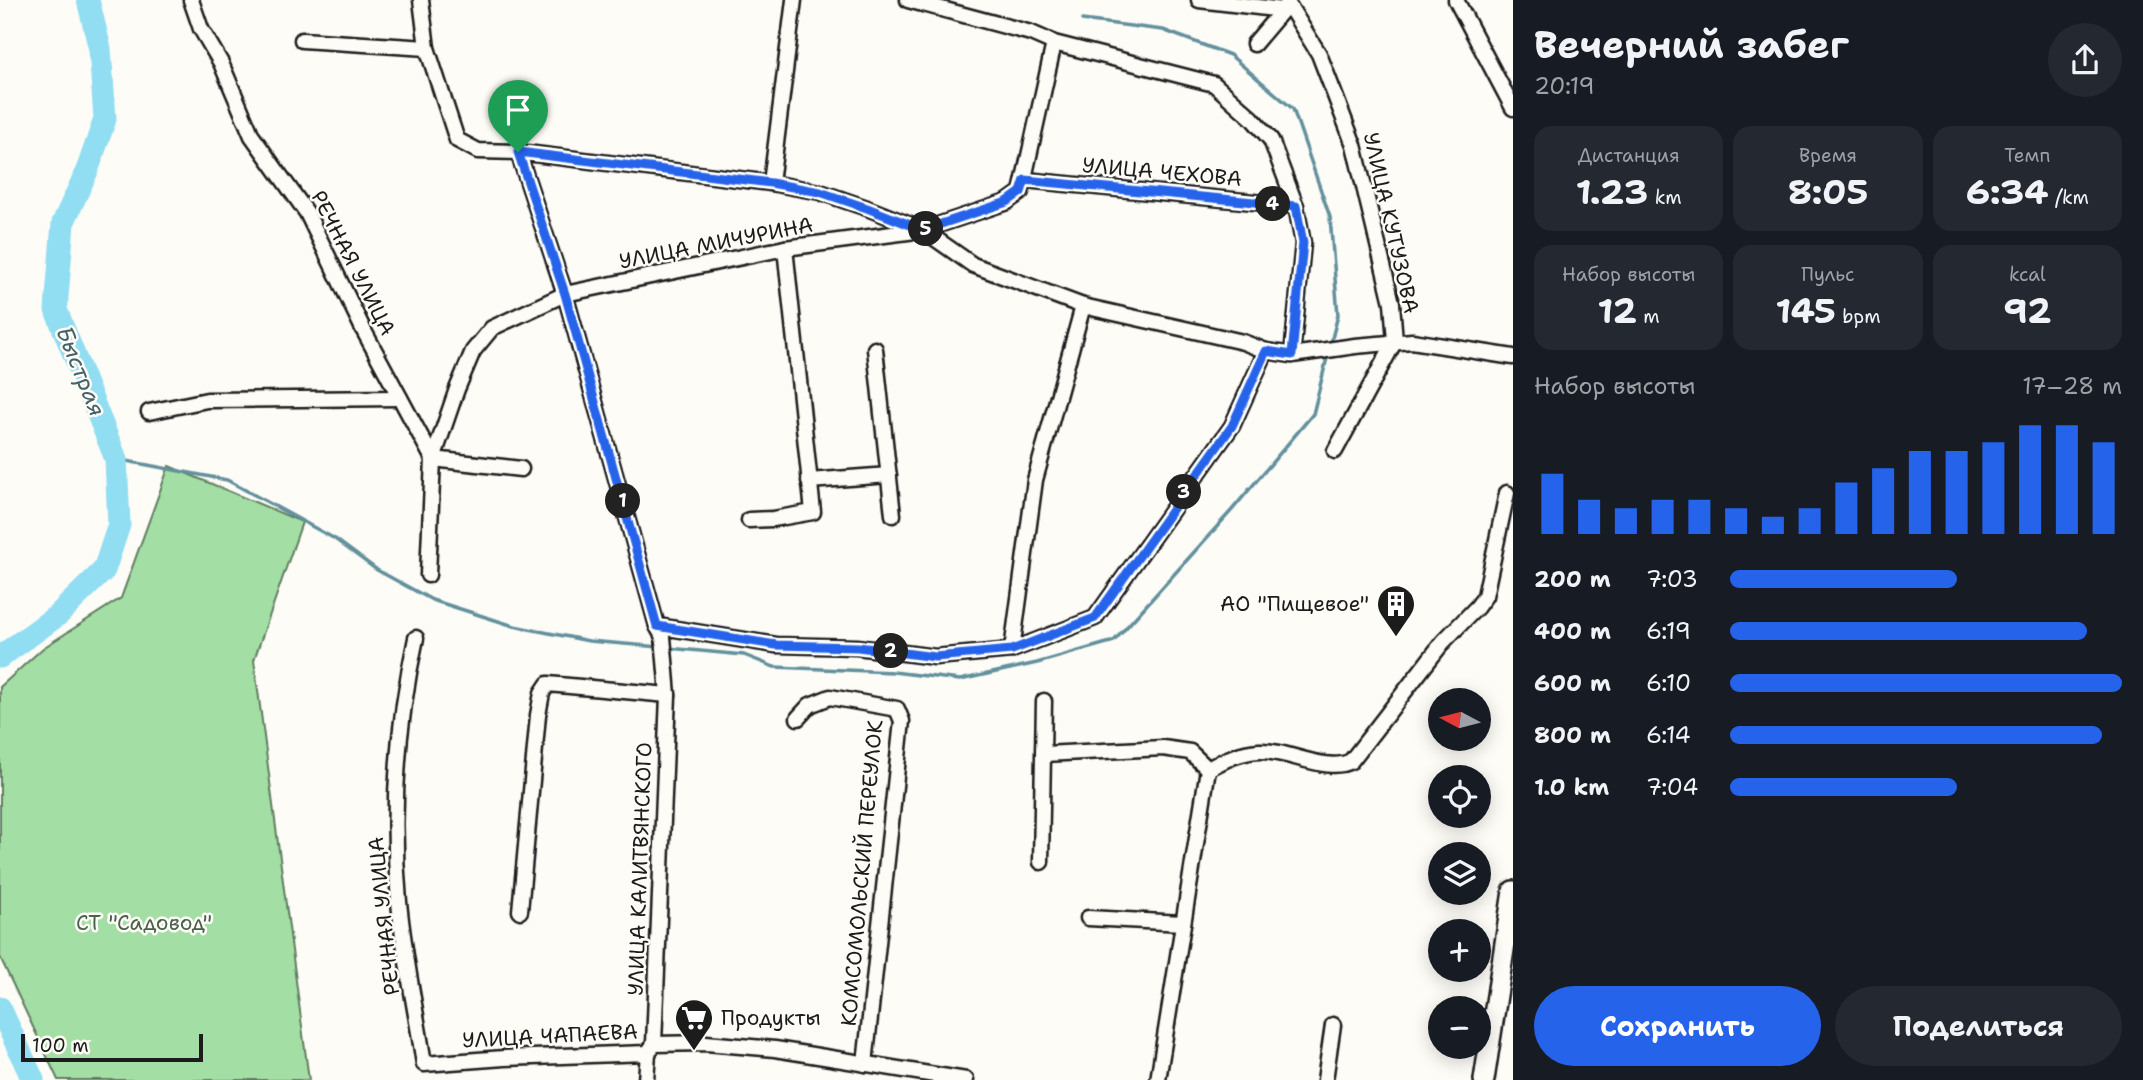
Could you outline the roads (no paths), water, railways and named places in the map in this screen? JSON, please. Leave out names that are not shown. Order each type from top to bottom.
[{"type":"main road","points":[[1484,1080],[1513,891]]},
{"type":"street","name":"РЕЧНАЯ УЛИЦА","points":[[191,0],[201,29],[221,63],[251,136],[307,212],[364,331],[432,459],[428,575]]},
{"type":"street","points":[[421,0],[427,48],[457,140],[478,151],[518,152],[771,183],[820,192],[923,230],[973,265],[1083,306],[1242,342],[1266,351],[1292,355],[1412,341],[1513,357]]},
{"type":"street","points":[[771,183],[794,0]]},
{"type":"street","points":[[908,0],[1031,33],[1054,43],[1214,84],[1252,118],[1271,140],[1296,206],[1303,243],[1292,355]]},
{"type":"street","points":[[1199,0],[1287,5]]},
{"type":"street","points":[[1456,0],[1513,108]]},
{"type":"street","points":[[1254,44],[1287,5]]},
{"type":"street","name":"УЛИЦА КУТУЗОВА","points":[[1287,5],[1319,54],[1354,145],[1392,303],[1395,341],[1335,451]]},
{"type":"street","points":[[302,40],[427,48]]},
{"type":"street","points":[[923,230],[1007,202],[1021,192],[1054,43]]},
{"type":"street","name":"УЛИЦА КАЛИТВЯНСКОГО","points":[[518,152],[565,294],[660,631],[668,690],[651,1049],[646,1080]]},
{"type":"street","name":"УЛИЦА ЧЕХОВА","points":[[1025,180],[1296,206]]},
{"type":"street","name":"УЛИЦА МИЧУРИНА","points":[[432,459],[473,351],[492,328],[565,294],[785,248],[923,230]]},
{"type":"street","points":[[749,520],[774,519],[813,512],[785,248]]},
{"type":"street","points":[[1012,650],[1035,480],[1083,306]]},
{"type":"street","points":[[875,349],[893,515]]},
{"type":"street","points":[[660,631],[776,645],[858,647],[935,657],[1012,650],[1095,618],[1232,426],[1266,351]]},
{"type":"street","points":[[149,412],[207,400],[400,398]]},
{"type":"street","points":[[432,459],[520,470]]},
{"type":"street","points":[[809,481],[889,475]]},
{"type":"street","points":[[1208,769],[1233,755],[1260,750],[1328,764],[1343,765],[1350,761],[1443,642],[1485,596],[1507,493]]},
{"type":"street","name":"РЕЧНАЯ УЛИЦА","points":[[416,638],[404,694],[395,820],[399,903],[424,1064]]},
{"type":"street","points":[[520,911],[538,715],[542,693],[548,684],[668,690]]},
{"type":"street","name":"КОМСОМОЛЬСКИЙ ПЕРЕУЛОК","points":[[798,718],[810,705],[830,697],[897,709],[902,721],[865,1064]]},
{"type":"street","points":[[1041,862],[1044,701]]},
{"type":"street","points":[[1044,754],[1163,748],[1190,752],[1208,769]]},
{"type":"street","points":[[1158,1080],[1208,769]]},
{"type":"street","points":[[1088,918],[1183,923]]},
{"type":"street","points":[[1325,1080],[1333,1025]]},
{"type":"street","name":"УЛИЦА ЧАПАЕВА","points":[[424,1064],[720,1044],[775,1049],[966,1080]]},
{"type":"waterway","name":"Быстрая","points":[[0,657],[58,615],[104,570],[119,525],[116,459],[56,310],[63,223],[87,171],[105,119],[100,49],[88,0]]},
{"type":"waterway","points":[[1082,20],[1163,30],[1230,55],[1293,109],[1330,217],[1338,315],[1330,346]]},
{"type":"waterway","points":[[668,648],[744,655],[774,667],[893,672],[960,680],[1037,663],[1114,641],[1232,510],[1313,414],[1328,354]]},
{"type":"waterway","points":[[116,459],[227,480],[335,539],[377,570],[432,600],[514,626],[589,641],[660,647]]},
{"type":"waterway","name":"Быстрая","points":[[0,1008],[33,1080]]},
{"type":"place","name":"АО \"Пищевое\"","points":[[1396,638]]},
{"type":"place","name":"Продукты","points":[[694,1052]]},
{"type":"park label","name":"СТ \"Садовод\"","points":[[144,923]]}]
